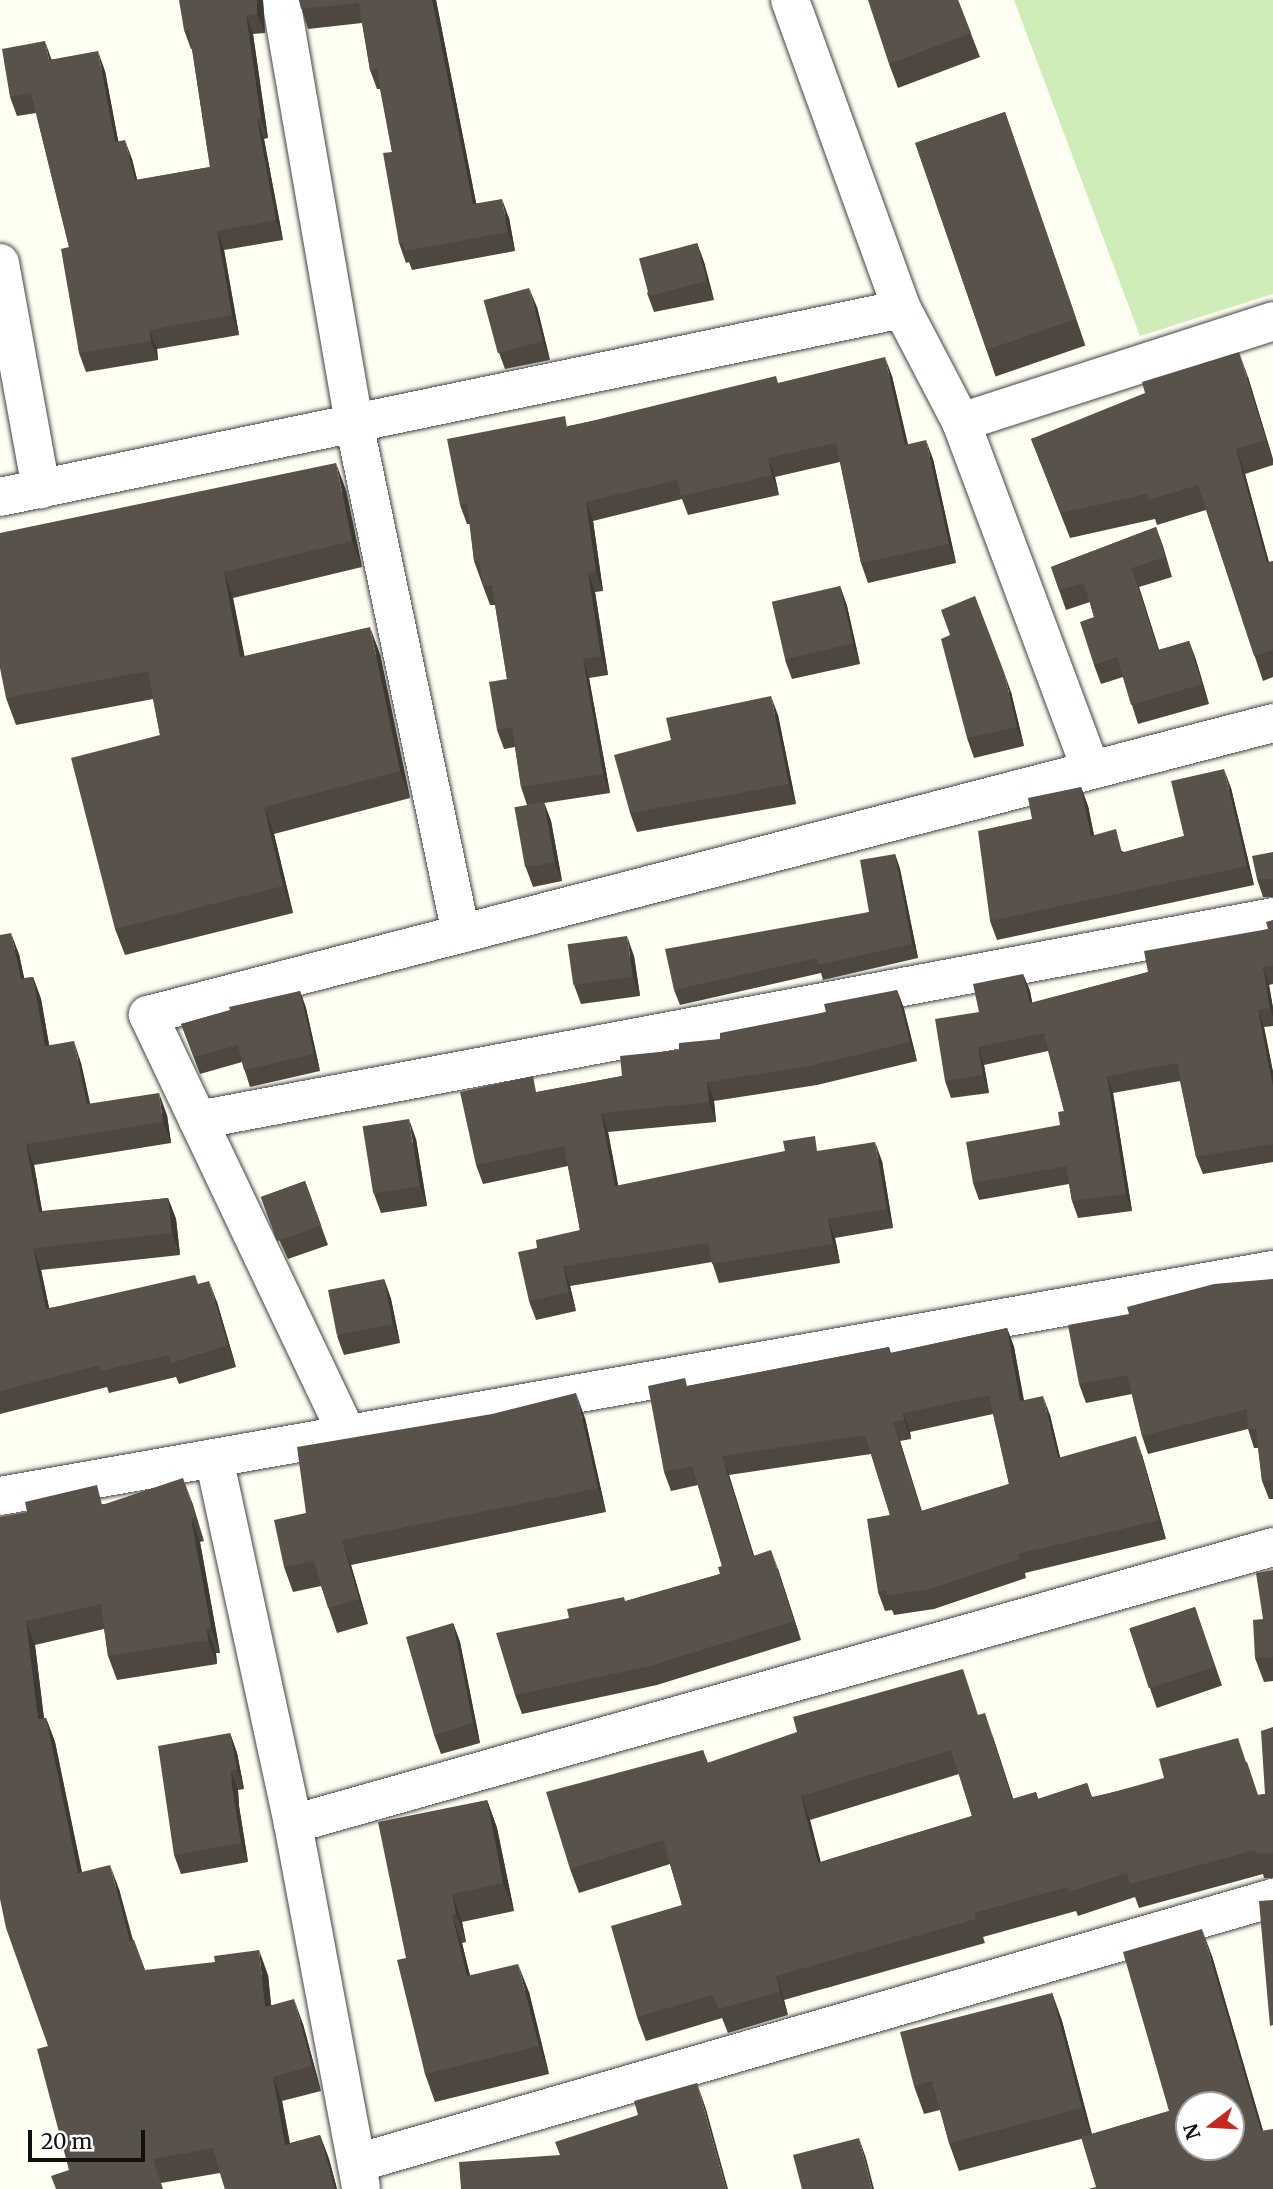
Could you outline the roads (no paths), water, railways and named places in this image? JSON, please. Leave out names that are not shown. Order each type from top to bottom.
[{"type":"street","points":[[281,0],[354,423],[461,934]]},
{"type":"street","points":[[790,0],[902,309],[961,422],[1091,771]]},
{"type":"street","points":[[0,263],[41,489]]},
{"type":"street","points":[[0,497],[902,309]]},
{"type":"street","points":[[961,422],[1273,321]]},
{"type":"street","points":[[347,1434],[148,1015],[1273,723]]},
{"type":"street","points":[[198,1120],[1273,917]]},
{"type":"street","points":[[0,1496],[1273,1270]]},
{"type":"street","points":[[215,1458],[293,1824],[359,2176],[1273,1898]]},
{"type":"street","points":[[293,1824],[1273,1547]]}]
